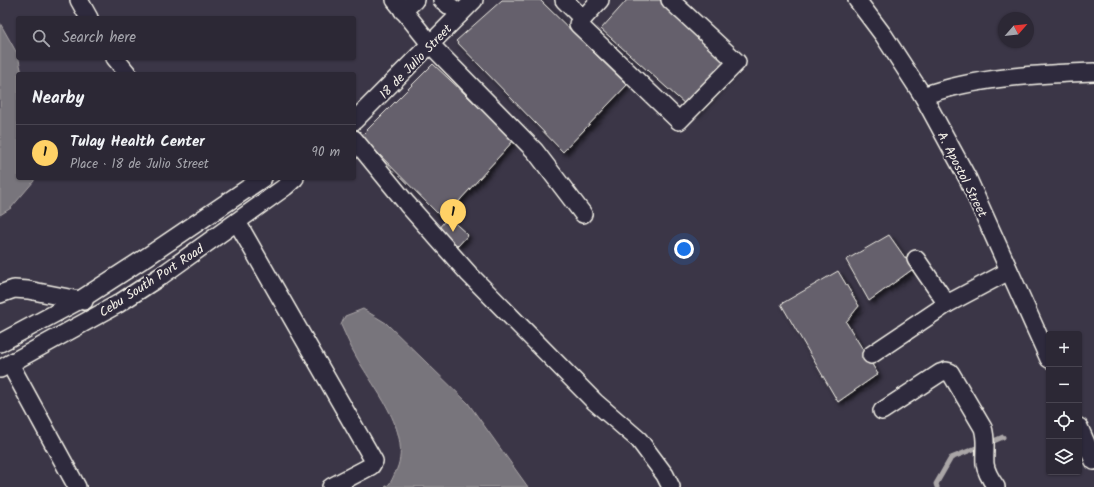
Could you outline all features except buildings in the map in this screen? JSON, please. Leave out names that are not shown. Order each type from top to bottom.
[{"type":"street","points":[[78,0],[88,16]]},
{"type":"street","points":[[442,0],[460,14]]},
{"type":"street","name":"18 de Julio Street","points":[[356,119],[474,0]]},
{"type":"street","points":[[564,0],[583,19]]},
{"type":"street","points":[[600,0],[578,24],[679,121],[737,62],[670,0]]},
{"type":"street","name":"A. Apostol Street","points":[[857,0],[884,36],[923,96],[968,179],[1046,352]]},
{"type":"street","points":[[404,4],[431,45],[535,151],[583,214]]},
{"type":"street","points":[[117,60],[126,72]]},
{"type":"street","points":[[923,96],[944,88],[980,82],[1056,73],[1094,72]]},
{"type":"street","points":[[356,141],[407,204],[469,274],[595,402],[639,440],[665,475],[671,487]]},
{"type":"street","name":"Cebu South Port Road","points":[[0,343],[80,300],[260,180]]},
{"type":"street","name":"Cebu South Port Road","points":[[5,366],[118,304],[161,276],[285,188],[293,180]]},
{"type":"street","points":[[237,222],[374,461],[371,466],[331,487]]},
{"type":"street","points":[[916,259],[947,304]]},
{"type":"street","points":[[871,355],[947,304],[1009,271]]},
{"type":"street","points":[[0,294],[14,289],[80,300],[93,304],[118,304]]},
{"type":"street","points":[[5,366],[77,487]]},
{"type":"street","points":[[882,411],[946,371],[950,372],[960,387],[986,444],[985,465],[989,476],[996,487]]},
{"type":"street","points":[[1082,434],[1094,461]]},
{"type":"shaded area","points":[[0,23],[16,51],[16,60],[19,60],[22,72],[16,72],[16,180],[34,181],[11,208],[0,215]]},
{"type":"shaded area","points":[[363,309],[386,323],[468,403],[528,487],[385,487],[392,479],[400,458],[400,443],[396,428],[382,398],[355,354],[341,325],[345,316]]},
{"type":"waterway","points":[[989,443],[1003,437]]},
{"type":"waterway","points":[[937,487],[936,484],[951,458],[981,446]]},
{"type":"place","name":"Tulay Health Center","points":[[453,232]]}]
